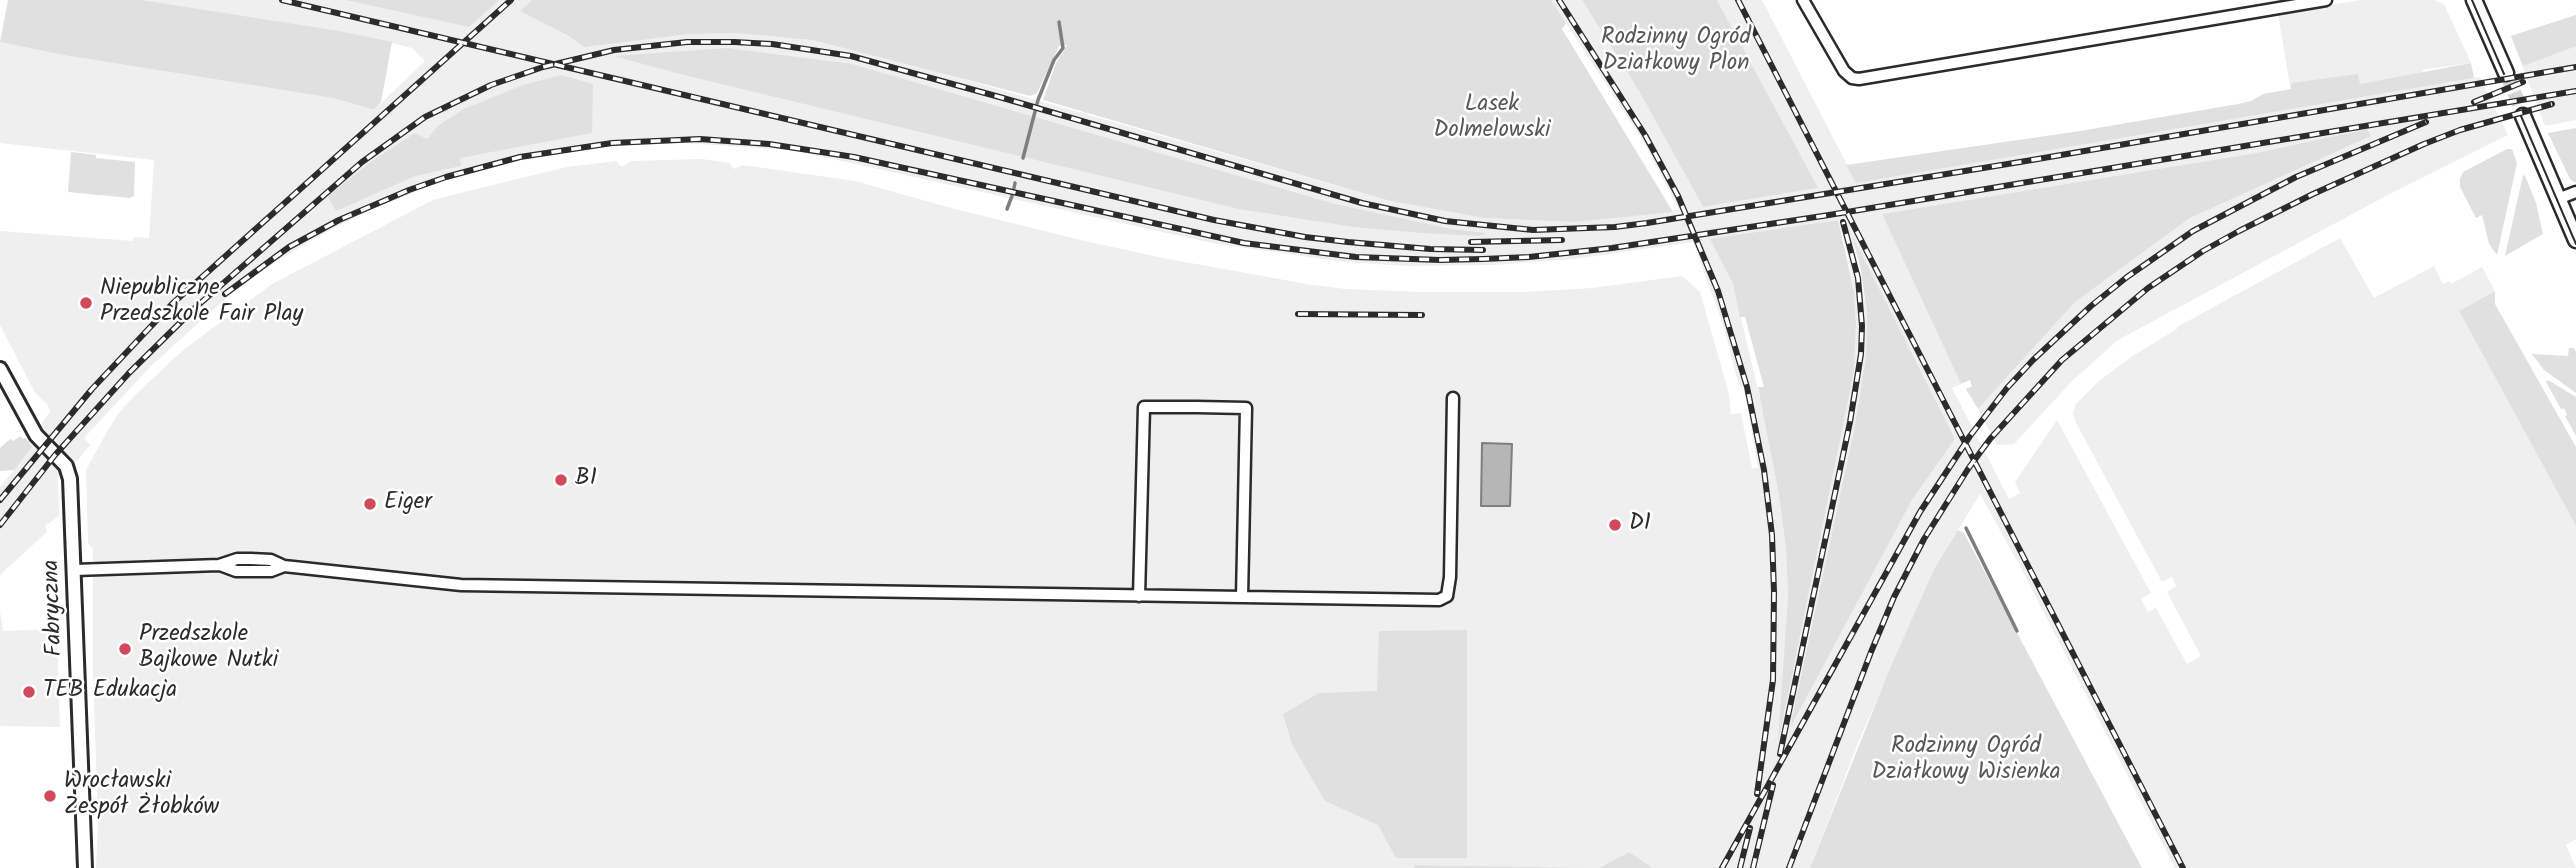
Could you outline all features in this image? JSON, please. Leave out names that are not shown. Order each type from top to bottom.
[{"type":"main road","points":[[2474,0],[2506,74]]},
{"type":"main road","points":[[2521,109],[2576,240]]},
{"type":"street","points":[[1803,0],[1844,71],[1852,78],[1859,79],[2326,0]]},
{"type":"street","points":[[2558,199],[2576,192]]},
{"type":"street","name":"Fabryczna","points":[[0,369],[36,435],[66,466],[71,485],[85,868]]},
{"type":"street","points":[[75,570],[219,565],[236,571],[271,572],[284,566],[461,585],[1439,600],[1447,596],[1450,577],[1453,398]]},
{"type":"street","points":[[1139,596],[1144,407],[1197,407],[1246,408],[1242,597]]},
{"type":"shaded area","points":[[142,0],[532,0],[520,12],[706,18],[907,63],[1390,201],[1484,218],[1573,222],[1679,210],[1644,143],[1551,0],[1582,0],[1639,91],[1703,207],[1817,188],[1717,0],[1762,0],[1856,182],[2480,77],[2508,135],[2384,197],[2118,340],[2073,380],[2014,444],[1997,445],[1978,409],[2075,302],[2190,218],[2371,136],[2369,129],[2256,153],[1882,214],[1961,384],[1952,388],[2009,499],[2020,493],[2015,482],[2057,420],[2151,593],[2141,599],[2148,612],[2156,608],[2187,664],[2201,656],[2167,592],[2176,586],[2172,577],[2162,582],[2076,423],[2073,413],[2076,404],[2099,381],[2177,327],[2340,238],[2374,298],[2434,266],[2443,284],[2450,281],[2451,284],[2482,267],[2495,291],[2459,311],[2576,526],[2576,839],[2566,845],[2576,868],[2175,868],[1980,494],[1934,569],[1858,743],[1810,868],[1650,868],[1629,852],[1599,868],[1415,865],[1414,868],[96,868],[98,822],[93,670],[93,549],[88,543],[86,470],[118,414],[182,351],[272,284],[433,200],[567,167],[616,161],[622,167],[631,161],[702,159],[730,163],[734,169],[743,165],[855,181],[1085,241],[1163,258],[1346,289],[1523,292],[1592,288],[1682,276],[1700,292],[1729,394],[1731,414],[1741,413],[1752,468],[1758,468],[1744,387],[1739,386],[1724,328],[1693,242],[1574,259],[1494,265],[1409,266],[1344,262],[1212,243],[792,150],[684,143],[610,146],[524,159],[477,170],[427,187],[363,213],[264,269],[225,299],[151,366],[84,438],[90,445],[77,461],[58,477],[59,516],[45,526],[47,532],[1,574],[0,578],[0,487],[14,470],[27,443],[50,412],[47,404],[35,393],[0,325],[0,231],[133,241],[134,237],[149,238],[154,160],[0,143],[0,42],[63,55],[333,98],[374,110],[425,61],[412,48],[345,32]],"holes":[[[1838,220],[1854,291],[1854,372],[1780,732],[1788,597],[1786,549],[1778,490],[1765,419],[1733,284],[1711,240]],[[1853,239],[1955,439],[1912,500],[1791,725],[1854,430],[1866,357],[1867,313]]]},
{"type":"shaded area","points":[[2360,0],[2434,0],[2444,4],[2471,63],[2422,70],[2423,72],[2406,79],[2292,98],[2278,14]]},
{"type":"shaded area","points":[[2576,15],[2576,120],[2545,126],[2511,36]]},
{"type":"shaded area","points":[[1482,443],[1512,444],[1510,506],[1481,506]]},
{"type":"shaded area","name":"TEB Edukacja","points":[[0,611],[3,631],[57,629],[60,727],[0,726]]},
{"type":"green space","points":[[8,0],[142,0],[340,31],[392,42],[381,102],[374,110],[333,98],[63,55],[0,42]]},
{"type":"green space","points":[[346,0],[499,0],[469,27]]},
{"type":"green space","name":"Lasek Dolmelowski","points":[[532,0],[1551,0],[1566,23],[1562,29],[1673,212],[1573,222],[1484,218],[1390,201],[1043,100],[1056,63],[1067,45],[1059,46],[1037,93],[1030,96],[813,40],[737,33],[689,34],[584,47],[569,36],[520,11]]},
{"type":"green space","name":"Rodzinny Ogród Działkowy Plon","points":[[1582,0],[1717,0],[1818,188],[1703,207],[1639,91]]},
{"type":"green space","points":[[2576,15],[2576,46],[2523,66],[2511,36]]},
{"type":"green space","points":[[727,48],[852,64],[1335,204],[1451,229],[1486,233],[1479,236],[1354,227],[1239,209],[614,56]]},
{"type":"green space","points":[[2471,63],[2474,78],[1856,183],[1846,165],[2080,131],[2238,104],[2263,94],[2291,89],[2291,83],[2358,74],[2360,84]]},
{"type":"green space","points":[[561,75],[593,84],[592,133],[460,158],[461,166],[415,176],[336,211],[328,196],[372,161],[415,133],[427,139],[439,125],[464,109],[523,85]]},
{"type":"green space","points":[[2576,128],[2574,182],[2570,179],[2548,133]]},
{"type":"green space","points":[[2368,129],[2371,136],[2190,218],[2075,302],[1978,409],[1966,389],[1972,386],[1970,380],[1961,384],[1882,214],[2256,153]]},
{"type":"green space","points":[[2507,149],[2512,149],[2517,163],[2497,255],[2489,244],[2482,215],[2476,218],[2460,187],[2460,179],[2463,172]]},
{"type":"green space","points":[[71,152],[135,162],[134,196],[130,198],[68,192]]},
{"type":"green space","points":[[2523,175],[2536,203],[2543,234],[2505,256]]},
{"type":"green space","points":[[1838,220],[1854,291],[1854,372],[1778,743],[1788,597],[1786,549],[1778,490],[1758,387],[1764,387],[1745,317],[1740,317],[1733,284],[1710,239]]},
{"type":"green space","points":[[1852,235],[1955,439],[1912,500],[1790,728],[1854,430],[1866,357],[1867,313]]},
{"type":"green space","points":[[2495,291],[2495,304],[2576,447],[2576,526],[2459,311]]},
{"type":"green space","points":[[2569,348],[2574,348],[2576,352],[2576,393],[2544,370],[2532,354],[2568,356]]},
{"type":"green space","points":[[2548,380],[2576,397],[2576,436],[2565,416],[2567,415],[2564,408],[2561,409],[2546,382]]},
{"type":"green space","points":[[21,436],[22,439],[26,438],[32,447],[14,470],[0,471],[0,448],[10,439],[13,441]]},
{"type":"green space","name":"Rodzinny Ogród Działkowy Wisienka","points":[[1958,530],[1964,533],[2142,868],[1810,868],[1888,673],[1934,569]]},
{"type":"green space","points":[[1467,630],[1467,858],[1396,858],[1378,825],[1325,801],[1292,744],[1283,714],[1319,693],[1377,691],[1379,631]]},
{"type":"green space","points":[[1629,852],[1651,867],[1650,868],[1599,868]]},
{"type":"green space","points":[[1414,865],[1599,868],[1414,868]]},
{"type":"waterway","points":[[1023,158],[1038,100],[1054,60],[1063,48],[1059,22]]},
{"type":"waterway","points":[[1014,188],[1015,183]]},
{"type":"waterway","points":[[1007,209],[1012,196]]},
{"type":"waterway","points":[[1966,528],[2017,631]]},
{"type":"tunnel","points":[[2506,73],[2519,104]]},
{"type":"tram line","points":[[2472,0],[2504,74]]},
{"type":"tram line","points":[[2521,116],[2576,244]]},
{"type":"railway","points":[[282,0],[1214,220],[1348,242],[1430,249],[1483,250]]},
{"type":"railway","points":[[0,500],[92,389],[172,304],[511,0]]},
{"type":"railway","points":[[1559,0],[1645,135],[1678,196],[1718,291],[1747,387],[1764,470],[1772,535],[1774,592],[1773,680],[1757,794]]},
{"type":"railway","points":[[1738,0],[2183,868]]},
{"type":"railway","points":[[0,525],[55,455],[129,373],[196,307],[362,162],[425,117],[491,85],[543,67],[614,50],[687,42],[734,42],[772,44],[851,56],[1362,203],[1445,221],[1533,230],[1647,223],[2576,67]]},
{"type":"railway","points":[[2474,102],[2523,82]]},
{"type":"railway","points":[[225,294],[289,247],[339,220],[409,190],[520,157],[612,143],[700,139],[769,144],[854,157],[1244,243],[1356,257],[1483,259],[1612,248],[1829,215],[2576,91]]},
{"type":"railway","points":[[1789,868],[1871,652],[1894,597],[1924,539],[1990,439],[2062,360],[2148,288],[2203,251],[2239,231],[2424,144],[2460,130],[2552,104]]},
{"type":"railway","points":[[1722,868],[1920,512],[1970,436],[2007,388],[2033,360],[2091,306],[2193,231],[2296,177],[2426,122]]},
{"type":"railway","points":[[1780,754],[1850,422],[1861,354],[1862,326],[1858,278],[1843,222]]},
{"type":"railway","points":[[1471,242],[1562,240]]},
{"type":"railway","points":[[1298,314],[1422,315]]},
{"type":"railway","points":[[1753,868],[1773,785]]},
{"type":"railway","points":[[1740,868],[1750,828]]},
{"type":"place","name":"Niepubliczne Przedszkole Fair Play","points":[[86,303]]},
{"type":"place","name":"B1","points":[[561,480]]},
{"type":"place","name":"Eiger","points":[[370,504]]},
{"type":"place","name":"D1","points":[[1615,525]]},
{"type":"place","name":"Przedszkole Bajkowe Nutki","points":[[125,649]]},
{"type":"place","name":"TEB Edukacja","points":[[29,692]]},
{"type":"place","name":"Wrocławski Zespół Żłobków","points":[[50,796]]}]
